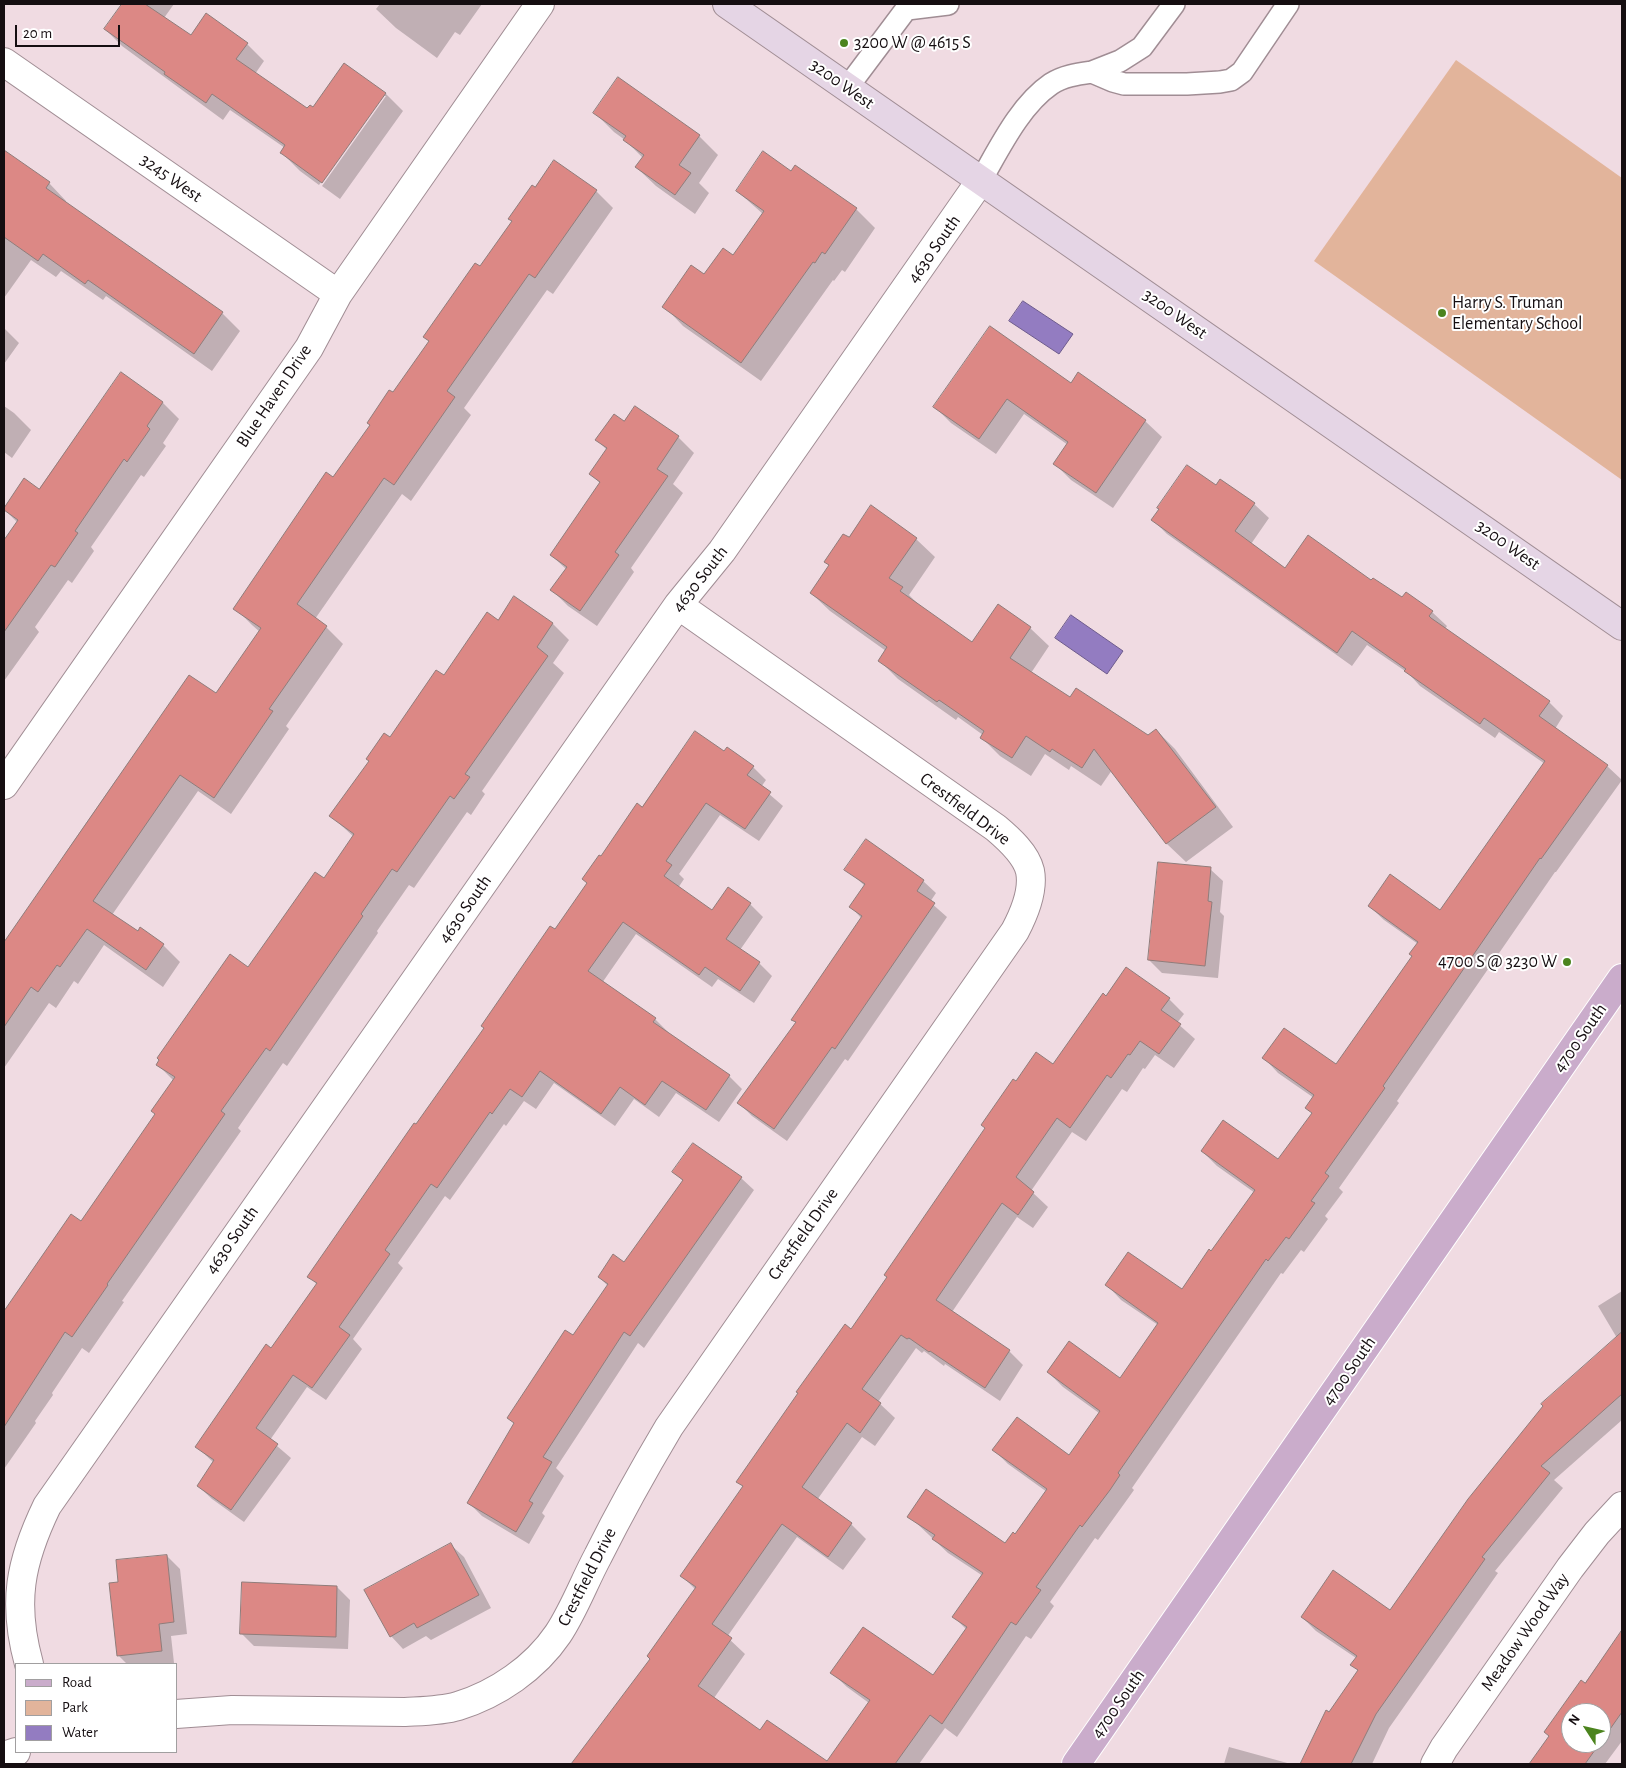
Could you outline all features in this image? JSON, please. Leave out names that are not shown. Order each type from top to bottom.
[{"type":"main road","name":"4700 South","points":[[1076,1764],[1622,978]]},
{"type":"street","name":"Blue Haven Drive","points":[[4,785],[309,348],[338,294],[540,4]]},
{"type":"street","name":"3200 West","points":[[739,7],[847,88],[1622,626]]},
{"type":"street","name":"3245 West","points":[[4,62],[338,294]]},
{"type":"street","name":"4630 South","points":[[29,1663],[20,1613],[20,1587],[25,1562],[34,1534],[47,1506],[678,605],[722,552],[981,180]]},
{"type":"street","name":"Crestfield Drive","points":[[178,1714],[232,1710],[434,1711],[458,1706],[482,1697],[504,1685],[525,1670],[544,1652],[569,1615],[621,1511],[670,1427],[1015,931],[1025,912],[1029,892],[1030,871],[1021,854],[1010,840],[996,828],[678,605]]},
{"type":"street","name":"Meadow Wood Way","points":[[1434,1764],[1570,1568],[1597,1533],[1622,1506]]},
{"type":"lane","points":[[847,88],[908,6],[948,4]]},
{"type":"lane","points":[[981,180],[1005,138],[1037,95],[1053,83],[1072,75],[1092,72],[1120,61],[1142,47],[1174,4]]},
{"type":"lane","points":[[1092,72],[1124,84],[1196,83],[1230,80],[1242,72],[1288,4]]},
{"type":"green space","points":[[1456,60],[1622,178],[1622,480],[1314,261]]},
{"type":"water","points":[[1023,301],[1073,334],[1059,354],[1009,321]]},
{"type":"water","points":[[1071,615],[1123,651],[1107,674],[1055,638]]},
{"type":"building","points":[[122,4],[145,4],[191,35],[206,13],[248,43],[236,59],[307,108],[310,105],[313,107],[344,63],[386,93],[322,183],[280,153],[285,145],[212,94],[206,103],[104,29]]},
{"type":"building","points":[[618,77],[700,135],[679,165],[691,173],[675,195],[635,167],[644,155],[623,140],[626,136],[593,113]]},
{"type":"building","points":[[4,150],[50,182],[46,188],[223,312],[194,354],[88,280],[85,284],[43,254],[38,261],[4,237]]},
{"type":"building","points":[[763,151],[791,171],[795,165],[857,208],[825,254],[822,252],[815,263],[813,262],[741,363],[662,307],[691,265],[704,274],[723,248],[733,255],[764,211],[736,191]]},
{"type":"building","points":[[554,160],[597,190],[535,278],[529,274],[447,391],[455,397],[394,485],[384,478],[297,604],[327,626],[269,709],[273,711],[214,798],[180,775],[93,901],[138,931],[140,927],[164,944],[146,970],[87,929],[60,967],[57,965],[38,992],[31,987],[4,1027],[4,942],[189,675],[216,693],[261,628],[233,609],[326,472],[333,477],[370,425],[367,423],[389,390],[393,392],[429,341],[423,337],[475,263],[480,266],[512,221],[508,219],[532,185],[535,187]]},
{"type":"building","points":[[990,326],[1071,383],[1078,372],[1146,420],[1096,493],[1053,464],[1068,442],[1007,399],[979,439],[933,407]]},
{"type":"building","points":[[121,372],[163,402],[147,426],[150,429],[127,462],[124,459],[75,531],[78,533],[55,567],[51,565],[4,632],[4,540],[18,520],[4,510],[4,508],[24,478],[39,489]]},
{"type":"building","points":[[635,406],[679,436],[657,469],[668,476],[615,552],[619,555],[580,611],[550,590],[567,567],[550,555],[600,482],[589,474],[607,448],[595,440],[614,414],[624,421]]},
{"type":"building","points":[[1187,465],[1216,485],[1220,479],[1255,503],[1235,531],[1285,568],[1308,535],[1371,580],[1373,578],[1402,597],[1406,592],[1433,611],[1429,616],[1431,618],[1550,701],[1539,716],[1608,765],[1540,858],[1383,1086],[1385,1088],[1325,1173],[1329,1176],[1311,1201],[1315,1203],[1289,1239],[1286,1237],[1268,1261],[1266,1259],[1118,1473],[1120,1475],[1110,1490],[1082,1527],[1080,1525],[1036,1587],[1041,1590],[1016,1625],[1011,1622],[942,1724],[930,1715],[895,1764],[571,1764],[650,1659],[647,1656],[696,1587],[680,1576],[743,1486],[736,1482],[798,1393],[796,1392],[845,1324],[851,1329],[887,1277],[884,1275],[985,1128],[981,1125],[1013,1079],[1016,1081],[1036,1052],[1053,1064],[1103,993],[1106,996],[1126,967],[1170,998],[1161,1010],[1181,1024],[1159,1054],[1140,1041],[1111,1078],[1107,1075],[1070,1128],[1057,1118],[1016,1177],[1034,1192],[1018,1215],[1002,1203],[936,1300],[1010,1350],[985,1388],[930,1351],[901,1335],[862,1389],[881,1403],[860,1433],[847,1423],[802,1487],[852,1523],[828,1557],[782,1524],[712,1624],[732,1638],[698,1686],[760,1730],[767,1720],[827,1761],[870,1700],[830,1673],[863,1627],[933,1675],[967,1627],[952,1617],[983,1573],[932,1539],[935,1535],[907,1517],[926,1489],[1005,1543],[1013,1532],[1015,1534],[1047,1489],[992,1450],[1017,1417],[1069,1455],[1100,1411],[1047,1372],[1069,1341],[1120,1378],[1158,1323],[1105,1285],[1128,1252],[1182,1289],[1209,1249],[1211,1251],[1255,1190],[1201,1151],[1223,1120],[1278,1159],[1312,1113],[1305,1108],[1314,1095],[1262,1058],[1284,1028],[1336,1064],[1412,956],[1409,954],[1418,942],[1368,906],[1390,874],[1440,910],[1545,761],[1484,718],[1480,724],[1404,671],[1406,669],[1352,631],[1337,653],[1151,520],[1159,509],[1157,508]]},
{"type":"building","points":[[871,505],[917,538],[889,578],[903,587],[900,591],[972,642],[998,604],[1031,627],[1010,658],[1070,697],[1076,688],[1148,735],[1156,729],[1216,807],[1166,844],[1094,749],[1082,768],[1052,749],[1050,752],[1026,736],[1012,758],[980,738],[984,731],[939,700],[937,702],[878,661],[887,647],[810,593],[829,565],[824,562],[843,534],[849,537]]},
{"type":"building","points":[[514,596],[553,623],[537,647],[548,656],[465,774],[470,777],[454,799],[450,796],[397,872],[392,869],[361,914],[363,916],[270,1051],[266,1048],[221,1111],[225,1114],[72,1337],[65,1332],[4,1427],[4,1311],[71,1214],[81,1221],[155,1114],[151,1111],[175,1077],[156,1065],[159,1060],[157,1058],[230,954],[248,967],[315,872],[324,878],[354,834],[329,816],[369,761],[366,759],[384,733],[390,737],[436,670],[444,675],[487,612],[498,620]]},
{"type":"building","points":[[695,731],[724,751],[727,747],[754,766],[747,775],[771,792],[745,829],[706,803],[666,861],[672,865],[664,876],[712,910],[728,887],[751,903],[726,939],[760,962],[740,991],[705,967],[699,975],[623,922],[588,971],[656,1018],[653,1022],[730,1075],[706,1110],[662,1081],[645,1105],[620,1087],[601,1114],[540,1071],[522,1097],[510,1089],[492,1114],[490,1112],[437,1188],[431,1184],[385,1250],[390,1254],[339,1327],[350,1335],[312,1388],[293,1375],[256,1428],[278,1444],[231,1510],[197,1486],[214,1460],[195,1447],[266,1344],[271,1348],[317,1283],[307,1277],[414,1123],[416,1124],[484,1028],[481,1026],[550,926],[555,929],[587,883],[582,879],[599,855],[601,856],[637,803],[642,807]]},
{"type":"building","points":[[866,839],[924,880],[917,891],[935,903],[835,1049],[832,1047],[774,1129],[737,1103],[796,1022],[791,1020],[862,916],[849,907],[865,884],[844,870]]},
{"type":"building","points":[[1158,862],[1211,867],[1208,901],[1212,902],[1205,966],[1148,960]]},
{"type":"building","points":[[693,1143],[742,1177],[630,1336],[624,1332],[543,1457],[552,1462],[529,1501],[533,1503],[516,1532],[467,1503],[514,1423],[507,1418],[565,1330],[573,1335],[608,1284],[598,1277],[613,1254],[624,1262],[683,1180],[672,1172]]},
{"type":"building","points":[[1622,1332],[1622,1394],[1541,1466],[1550,1473],[1482,1557],[1485,1559],[1376,1714],[1351,1764],[1300,1764],[1326,1710],[1329,1712],[1358,1670],[1350,1665],[1357,1656],[1301,1617],[1333,1570],[1390,1610],[1468,1499],[1543,1406],[1541,1404]]},
{"type":"building","points":[[451,1543],[479,1595],[417,1628],[414,1623],[390,1637],[364,1590]]},
{"type":"building","points":[[167,1555],[174,1622],[159,1624],[162,1651],[117,1656],[109,1583],[118,1582],[116,1560]]},
{"type":"building","points":[[242,1582],[337,1586],[336,1637],[240,1634]]},
{"type":"building","points":[[1622,1630],[1622,1712],[1611,1728],[1611,1703],[1565,1703],[1581,1680],[1585,1683]]},
{"type":"building","points":[[1561,1708],[1561,1753],[1593,1753],[1585,1764],[1529,1764],[1549,1736],[1544,1732]]},
{"type":"place","name":"3200 W @ 4615 S","points":[[844,43]]},
{"type":"place","name":"Harry S. Truman Elementary School","points":[[1442,313]]},
{"type":"place","name":"4700 S @ 3230 W","points":[[1567,962]]}]
